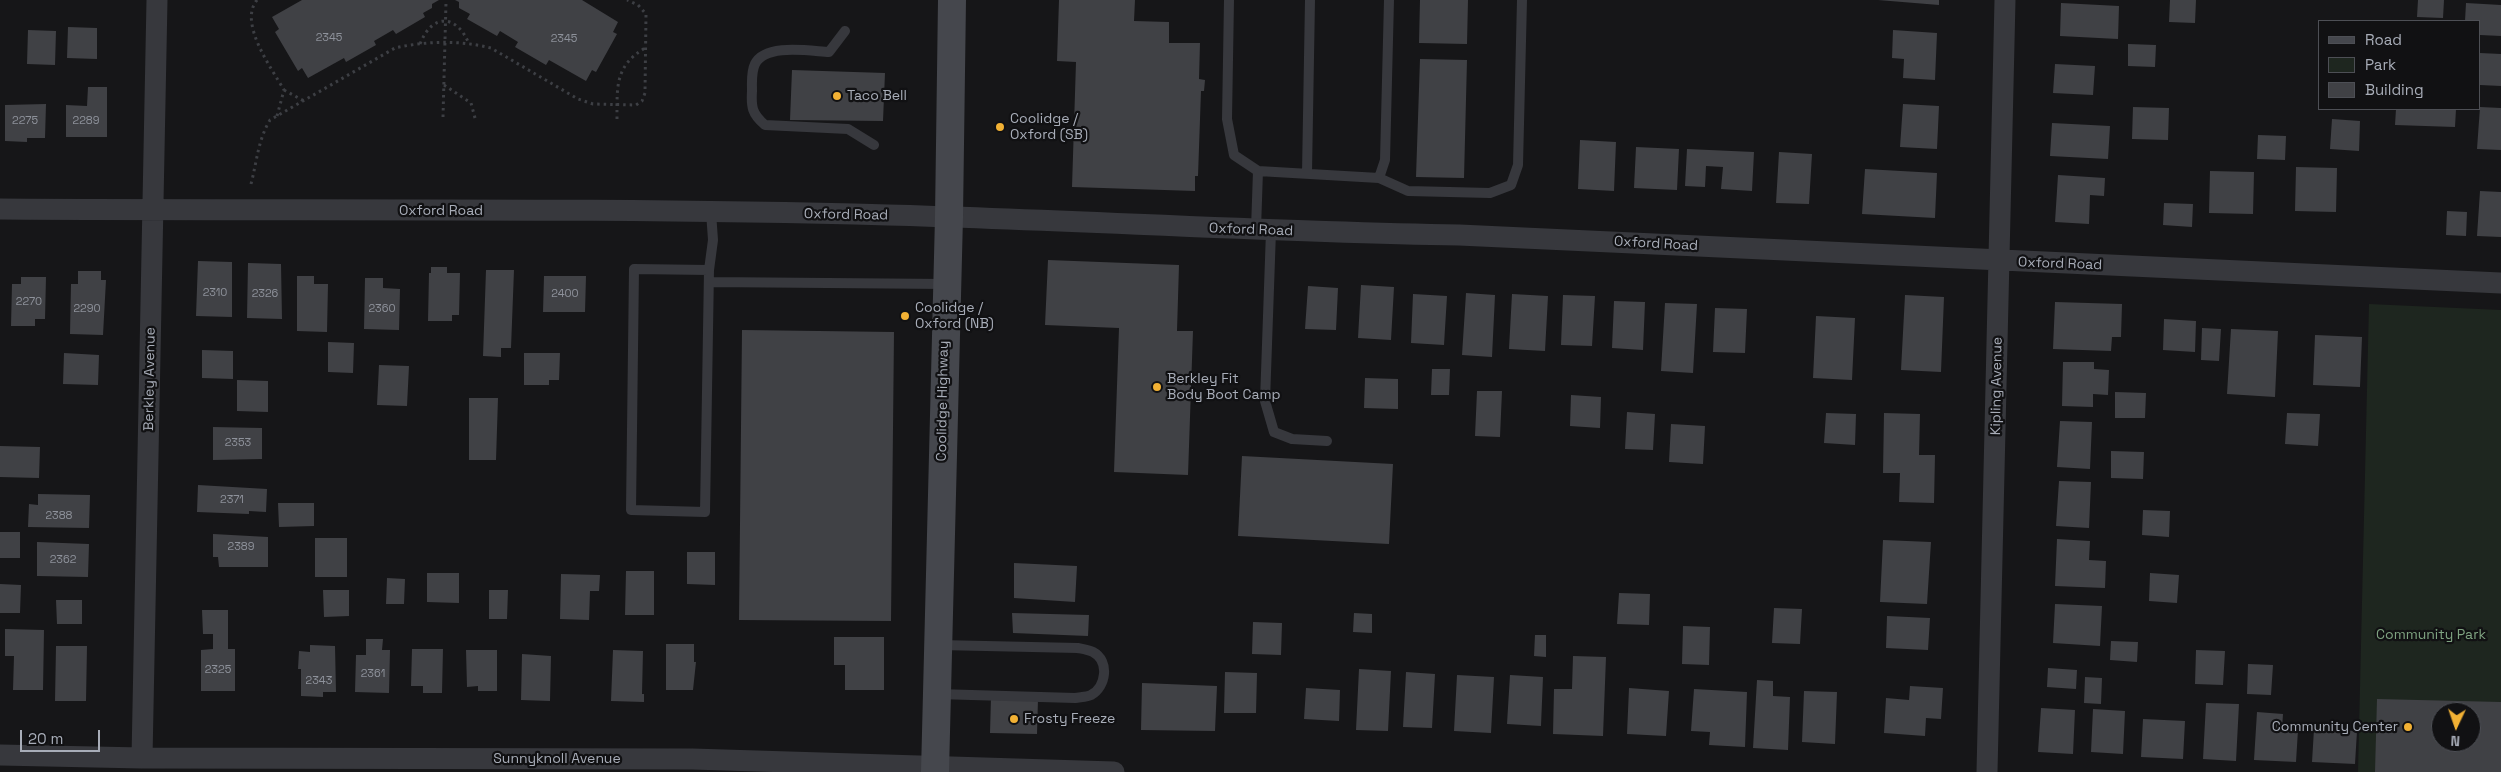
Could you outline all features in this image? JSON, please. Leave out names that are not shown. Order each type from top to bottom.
[{"type":"main road","name":"Coolidge Highway","points":[[935,769],[949,217],[952,0]]},
{"type":"street","name":"Berkley Avenue","points":[[142,758],[157,0]]},
{"type":"street","name":"Kipling Avenue","points":[[1987,772],[2005,0]]},
{"type":"street","name":"Oxford Road","points":[[0,209],[711,212],[949,217],[1263,230],[1469,235],[2501,283]]},
{"type":"street","name":"Sunnyknoll Avenue","points":[[0,755],[1114,772]]},
{"type":"lane","points":[[1229,0],[1227,120],[1234,155],[1258,171],[1379,178],[1408,191],[1490,193],[1511,185],[1518,165],[1522,0]]},
{"type":"lane","points":[[1307,173],[1310,0]]},
{"type":"lane","points":[[1379,178],[1385,160],[1390,0]]},
{"type":"lane","points":[[845,30],[829,52],[775,50],[766,53],[756,61],[753,69],[752,107],[756,118],[765,125],[848,128],[874,144]]},
{"type":"lane","points":[[1258,171],[1263,230],[1265,401],[1268,417],[1274,432],[1292,439],[1328,441]]},
{"type":"lane","points":[[709,270],[634,269],[631,510],[705,512],[709,270],[713,240],[711,212]]},
{"type":"lane","points":[[709,282],[946,284]]},
{"type":"lane","points":[[937,694],[1075,698],[1091,695],[1101,685],[1105,674],[1102,661],[1094,652],[1078,648],[938,645]]},
{"type":"path","points":[[256,0],[250,17],[253,33],[284,90],[304,101]]},
{"type":"path","points":[[252,184],[263,132],[270,120],[395,48],[420,44],[446,43],[469,44],[491,48],[578,99],[593,104],[636,104],[642,101],[645,93],[646,14],[638,5],[627,0]]},
{"type":"path","points":[[442,118],[446,2]]},
{"type":"path","points":[[420,44],[425,32],[436,22],[446,21],[455,25],[465,34],[469,44]]},
{"type":"path","points":[[617,119],[620,74],[633,55],[646,47]]},
{"type":"path","points":[[444,85],[471,103],[475,118]]},
{"type":"path","points":[[276,117],[284,90]]},
{"type":"green space","name":"Community Park","points":[[2369,304],[2501,310],[2501,772],[2358,772]]},
{"type":"building","points":[[302,0],[439,0],[432,4],[432,8],[423,13],[425,17],[396,34],[393,30],[374,41],[376,45],[346,62],[344,58],[308,78],[302,68],[298,71],[275,32],[279,29],[272,17]]},
{"type":"building","points":[[455,0],[582,0],[618,22],[613,32],[617,34],[596,72],[592,70],[586,81],[549,60],[546,65],[515,47],[518,42],[500,31],[497,36],[467,19],[470,14],[459,8],[459,2]]},
{"type":"building","points":[[1059,0],[1135,0],[1134,21],[1169,22],[1169,43],[1200,43],[1199,79],[1205,80],[1204,91],[1201,91],[1198,176],[1195,176],[1195,191],[1072,187],[1076,62],[1057,61]]},
{"type":"building","points":[[1420,0],[1468,0],[1467,44],[1419,43]]},
{"type":"building","points":[[1878,0],[1939,0],[1939,5]]},
{"type":"building","points":[[2170,0],[2196,0],[2195,23],[2169,22]]},
{"type":"building","points":[[2418,0],[2444,0],[2443,18],[2417,17]]},
{"type":"building","points":[[2061,3],[2119,6],[2118,39],[2060,36]]},
{"type":"building","points":[[2466,3],[2501,5],[2501,36],[2481,35],[2481,20],[2465,20]]},
{"type":"building","points":[[68,27],[97,28],[97,59],[67,58]]},
{"type":"building","points":[[28,30],[56,31],[55,65],[27,64]]},
{"type":"building","points":[[1893,30],[1937,33],[1935,80],[1903,78],[1904,59],[1892,58]]},
{"type":"building","points":[[2128,44],[2156,45],[2155,67],[2128,66]]},
{"type":"building","points":[[2481,53],[2501,54],[2501,86],[2481,85]]},
{"type":"building","points":[[1420,59],[1467,60],[1464,178],[1416,177]]},
{"type":"building","points":[[2055,64],[2095,66],[2093,95],[2053,93]]},
{"type":"building","name":"Taco Bell","points":[[792,70],[885,73],[883,121],[790,120]]},
{"type":"building","points":[[88,87],[107,87],[107,137],[66,137],[66,105],[87,106]]},
{"type":"building","points":[[46,104],[45,138],[27,138],[27,142],[5,141],[5,105]]},
{"type":"building","points":[[1903,104],[1939,106],[1937,149],[1900,147]]},
{"type":"building","points":[[2133,107],[2169,108],[2168,140],[2132,139]]},
{"type":"building","points":[[2481,107],[2501,108],[2501,150],[2477,149]]},
{"type":"building","points":[[2396,110],[2456,110],[2455,127],[2395,125]]},
{"type":"building","points":[[2332,119],[2360,121],[2359,151],[2330,149]]},
{"type":"building","points":[[2052,123],[2110,126],[2108,159],[2050,156]]},
{"type":"building","points":[[2258,135],[2286,136],[2285,160],[2257,159]]},
{"type":"building","points":[[1580,140],[1616,142],[1614,191],[1578,189]]},
{"type":"building","points":[[1636,147],[1679,149],[1677,190],[1634,188]]},
{"type":"building","points":[[1687,149],[1754,152],[1752,191],[1721,189],[1723,167],[1706,166],[1705,187],[1685,186]]},
{"type":"building","points":[[1779,152],[1812,154],[1809,204],[1776,203]]},
{"type":"building","points":[[2296,167],[2337,168],[2336,212],[2295,211]]},
{"type":"building","points":[[1865,169],[1937,173],[1935,218],[1862,214]]},
{"type":"building","points":[[2210,171],[2254,172],[2253,214],[2209,213]]},
{"type":"building","points":[[2058,175],[2105,178],[2104,196],[2090,195],[2089,224],[2055,222]]},
{"type":"building","points":[[2480,191],[2501,192],[2501,237],[2477,236]]},
{"type":"building","points":[[2164,203],[2193,204],[2192,227],[2163,225]]},
{"type":"building","points":[[2447,211],[2467,212],[2466,236],[2446,235]]},
{"type":"building","points":[[1048,260],[1179,265],[1177,331],[1193,331],[1188,475],[1114,472],[1119,328],[1045,325]]},
{"type":"building","points":[[198,261],[232,262],[232,317],[196,316]]},
{"type":"building","points":[[248,263],[281,264],[282,319],[247,318]]},
{"type":"building","points":[[431,267],[447,267],[447,273],[460,273],[459,315],[452,315],[452,321],[428,321],[429,273],[431,273]]},
{"type":"building","points":[[486,270],[514,270],[511,348],[501,348],[501,357],[483,356]]},
{"type":"building","points":[[78,271],[101,271],[101,280],[106,280],[103,335],[70,334],[71,284],[78,284]]},
{"type":"building","points":[[297,276],[314,276],[314,284],[328,284],[327,332],[297,331]]},
{"type":"building","points":[[544,276],[586,276],[585,312],[543,312]]},
{"type":"building","points":[[21,277],[46,277],[45,319],[35,319],[35,326],[11,326],[12,284],[21,284]]},
{"type":"building","points":[[365,278],[383,278],[383,288],[400,289],[399,330],[364,329]]},
{"type":"building","points":[[1361,285],[1394,287],[1391,340],[1358,338]]},
{"type":"building","points":[[1308,286],[1338,288],[1336,330],[1305,329]]},
{"type":"building","points":[[1466,293],[1495,295],[1492,357],[1462,355]]},
{"type":"building","points":[[1413,294],[1447,296],[1444,345],[1411,343]]},
{"type":"building","points":[[1512,294],[1548,296],[1545,351],[1509,349]]},
{"type":"building","points":[[1563,295],[1595,296],[1592,346],[1561,345]]},
{"type":"building","points":[[1905,295],[1944,297],[1941,372],[1901,370]]},
{"type":"building","points":[[1614,301],[1645,302],[1643,350],[1612,348]]},
{"type":"building","points":[[2055,302],[2122,304],[2121,337],[2112,337],[2111,351],[2053,349]]},
{"type":"building","points":[[1665,303],[1697,304],[1693,373],[1661,371]]},
{"type":"building","points":[[1715,308],[1747,309],[1745,353],[1713,352]]},
{"type":"building","points":[[1816,316],[1855,318],[1852,380],[1813,378]]},
{"type":"building","points":[[2164,319],[2196,321],[2195,352],[2163,350]]},
{"type":"building","points":[[2202,328],[2221,329],[2219,361],[2201,360]]},
{"type":"building","points":[[2231,329],[2278,331],[2275,397],[2227,394]]},
{"type":"building","points":[[742,330],[894,332],[891,621],[739,620]]},
{"type":"building","points":[[2315,335],[2362,337],[2360,387],[2313,385]]},
{"type":"building","points":[[328,342],[354,343],[353,373],[328,372]]},
{"type":"building","points":[[202,350],[233,351],[233,379],[202,378]]},
{"type":"building","points":[[64,353],[99,355],[98,385],[63,384]]},
{"type":"building","points":[[524,353],[560,353],[559,380],[549,380],[549,385],[524,385]]},
{"type":"building","points":[[2063,362],[2094,362],[2094,369],[2109,370],[2108,395],[2093,394],[2093,407],[2062,406]]},
{"type":"building","points":[[379,365],[409,366],[407,406],[377,405]]},
{"type":"building","points":[[1432,369],[1450,369],[1449,395],[1431,395]]},
{"type":"building","points":[[1365,378],[1398,379],[1398,409],[1364,408]]},
{"type":"building","points":[[237,380],[268,381],[268,412],[237,411]]},
{"type":"building","points":[[1477,391],[1502,391],[1500,437],[1475,436]]},
{"type":"building","points":[[2115,392],[2146,393],[2145,418],[2115,418]]},
{"type":"building","points":[[1571,395],[1601,397],[1600,428],[1570,426]]},
{"type":"building","points":[[469,398],[498,398],[496,460],[469,460]]},
{"type":"building","points":[[1627,412],[1655,414],[1653,450],[1625,449]]},
{"type":"building","points":[[1826,413],[1856,414],[1855,445],[1824,443]]},
{"type":"building","points":[[1884,413],[1920,414],[1919,455],[1935,455],[1934,503],[1899,502],[1900,473],[1883,473]]},
{"type":"building","points":[[2287,413],[2320,414],[2318,446],[2285,444]]},
{"type":"building","points":[[2060,421],[2092,422],[2090,469],[2057,467]]},
{"type":"building","points":[[1671,424],[1705,426],[1703,464],[1669,462]]},
{"type":"building","points":[[213,427],[262,428],[262,459],[213,460]]},
{"type":"building","points":[[0,446],[40,447],[39,478],[0,477]]},
{"type":"building","points":[[2111,451],[2144,452],[2143,479],[2111,478]]},
{"type":"building","points":[[1242,456],[1393,464],[1389,544],[1238,536]]},
{"type":"building","points":[[2059,481],[2091,482],[2089,528],[2056,526]]},
{"type":"building","points":[[198,485],[267,489],[266,512],[249,511],[249,514],[197,512]]},
{"type":"building","points":[[38,494],[90,495],[89,528],[28,527],[29,504],[38,505]]},
{"type":"building","points":[[278,503],[314,503],[314,526],[279,527]]},
{"type":"building","points":[[2143,510],[2170,511],[2169,537],[2142,535]]},
{"type":"building","points":[[0,532],[20,532],[20,558],[0,558]]},
{"type":"building","points":[[213,534],[268,537],[268,567],[219,567],[218,557],[213,557]]},
{"type":"building","points":[[315,538],[347,538],[347,577],[315,577]]},
{"type":"building","points":[[2057,539],[2090,541],[2089,560],[2106,561],[2105,588],[2055,586]]},
{"type":"building","points":[[1883,540],[1931,542],[1927,604],[1880,602]]},
{"type":"building","points":[[37,542],[89,544],[88,577],[37,576]]},
{"type":"building","points":[[687,552],[715,552],[715,585],[687,584]]},
{"type":"building","points":[[1014,563],[1077,566],[1075,602],[1014,598]]},
{"type":"building","points":[[626,571],[654,571],[654,615],[625,615]]},
{"type":"building","points":[[427,573],[459,573],[459,603],[427,602]]},
{"type":"building","points":[[2150,573],[2179,575],[2177,603],[2149,601]]},
{"type":"building","points":[[561,574],[600,575],[599,591],[590,591],[589,620],[560,619]]},
{"type":"building","points":[[387,578],[405,579],[404,604],[386,604]]},
{"type":"building","points":[[0,584],[21,585],[20,613],[0,613]]},
{"type":"building","points":[[323,590],[349,590],[349,616],[324,617]]},
{"type":"building","points":[[489,590],[508,590],[507,619],[489,619]]},
{"type":"building","points":[[1619,593],[1650,594],[1649,625],[1617,624]]},
{"type":"building","points":[[56,600],[82,600],[82,624],[57,624]]},
{"type":"building","points":[[2055,604],[2102,606],[2100,646],[2053,643]]},
{"type":"building","points":[[1774,608],[1802,609],[1800,644],[1772,643]]},
{"type":"building","points":[[202,610],[228,610],[228,649],[235,649],[235,691],[201,691],[201,650],[213,649],[213,634],[203,634]]},
{"type":"building","points":[[1012,613],[1089,615],[1088,636],[1013,633]]},
{"type":"building","points":[[1354,613],[1372,614],[1372,633],[1353,632]]},
{"type":"building","points":[[1887,616],[1930,618],[1928,650],[1886,648]]},
{"type":"building","points":[[1253,622],[1282,623],[1281,655],[1252,654]]},
{"type":"building","points":[[1683,626],[1710,627],[1709,665],[1682,664]]},
{"type":"building","points":[[5,629],[44,630],[43,690],[13,690],[14,656],[5,656]]},
{"type":"building","points":[[1535,635],[1546,635],[1546,657],[1534,656]]},
{"type":"building","points":[[834,637],[884,637],[884,690],[845,690],[845,665],[834,665]]},
{"type":"building","points":[[366,639],[383,639],[382,650],[390,650],[389,693],[355,692],[356,655],[366,655]]},
{"type":"building","points":[[2111,641],[2138,642],[2137,662],[2110,660]]},
{"type":"building","points":[[666,644],[694,644],[694,662],[696,662],[693,690],[666,690]]},
{"type":"building","points":[[310,645],[335,646],[336,692],[323,692],[323,697],[301,696],[301,669],[298,669],[299,651],[310,652]]},
{"type":"building","points":[[56,646],[87,646],[86,701],[55,701]]},
{"type":"building","points":[[412,649],[443,649],[442,693],[423,693],[423,686],[411,686]]},
{"type":"building","points":[[466,650],[497,650],[497,691],[478,691],[478,686],[467,687]]},
{"type":"building","points":[[613,650],[643,651],[642,694],[644,694],[644,702],[611,701]]},
{"type":"building","points":[[2196,650],[2225,651],[2223,685],[2195,684]]},
{"type":"building","points":[[522,654],[551,656],[550,701],[521,700]]},
{"type":"building","points":[[1573,656],[1606,657],[1603,736],[1553,734],[1554,689],[1572,689]]},
{"type":"building","points":[[2248,664],[2273,665],[2271,695],[2247,694]]},
{"type":"building","points":[[2048,668],[2077,670],[2076,689],[2047,687]]},
{"type":"building","points":[[1359,669],[1391,671],[1388,731],[1356,730]]},
{"type":"building","points":[[1225,672],[1257,673],[1256,713],[1224,713]]},
{"type":"building","points":[[1406,672],[1435,674],[1432,728],[1403,727]]},
{"type":"building","points":[[1457,675],[1494,677],[1491,733],[1454,731]]},
{"type":"building","points":[[1510,675],[1543,677],[1541,726],[1507,724]]},
{"type":"building","points":[[2085,677],[2102,678],[2101,704],[2084,703]]},
{"type":"building","points":[[1757,680],[1773,681],[1773,696],[1790,697],[1788,750],[1753,748]]},
{"type":"building","points":[[1142,683],[1217,686],[1215,731],[1141,730]]},
{"type":"building","points":[[1910,686],[1943,688],[1941,719],[1926,718],[1925,736],[1884,733],[1886,698],[1909,700]]},
{"type":"building","points":[[1306,688],[1340,690],[1339,721],[1304,719]]},
{"type":"building","points":[[1629,688],[1669,691],[1666,736],[1627,734]]},
{"type":"building","points":[[1694,689],[1747,692],[1745,747],[1709,745],[1710,732],[1691,731]]},
{"type":"building","points":[[1804,691],[1837,692],[1835,744],[1802,742]]},
{"type":"building","points":[[991,697],[1038,699],[1037,734],[990,733]]},
{"type":"building","name":"Community Center","points":[[2377,699],[2501,702],[2501,772],[2375,772]]},
{"type":"building","points":[[2206,703],[2239,704],[2236,761],[2203,759]]},
{"type":"building","points":[[2041,708],[2075,710],[2073,754],[2038,752]]},
{"type":"building","points":[[2093,709],[2125,711],[2123,754],[2091,752]]},
{"type":"building","points":[[2257,712],[2283,714],[2282,729],[2298,730],[2296,762],[2254,760]]},
{"type":"building","points":[[2143,719],[2185,721],[2183,759],[2141,757]]},
{"type":"building","points":[[2314,729],[2357,731],[2355,764],[2312,762]]},
{"type":"place","name":"Taco Bell","points":[[837,96]]},
{"type":"place","name":"Coolidge / Oxford (SB)","points":[[1000,127]]},
{"type":"place","name":"Coolidge / Oxford (NB)","points":[[905,316]]},
{"type":"place","name":"Berkley Fit Body Boot Camp","points":[[1157,387]]},
{"type":"place","name":"Frosty Freeze","points":[[1014,719]]},
{"type":"place","name":"Community Center","points":[[2408,727]]}]
